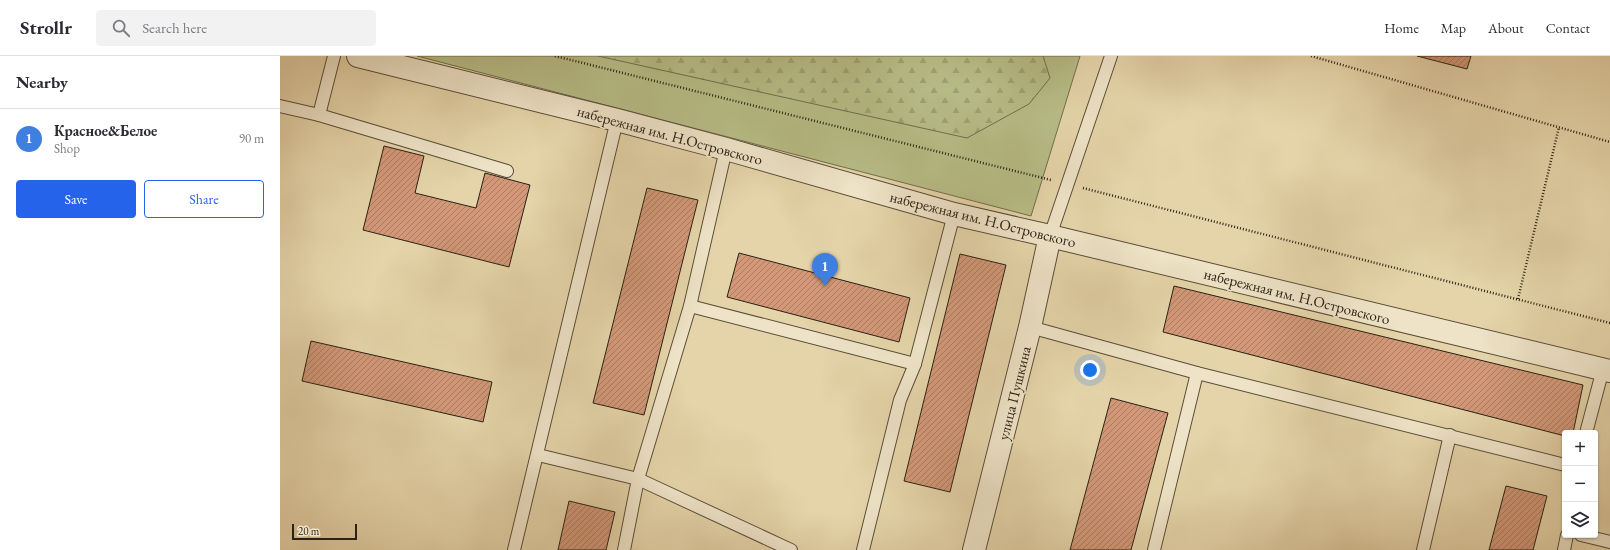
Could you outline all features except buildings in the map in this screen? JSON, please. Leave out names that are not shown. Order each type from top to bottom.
[{"type":"street","name":"набережная им. Н.Островского","points":[[358,56],[617,120],[726,149],[954,214],[1606,370]]},
{"type":"street","name":"улица Пушкина","points":[[974,550],[1030,327],[1050,236]]},
{"type":"lane","points":[[319,115],[334,56]]},
{"type":"lane","points":[[1050,236],[1111,56]]},
{"type":"lane","points":[[280,106],[319,115],[507,171]]},
{"type":"lane","points":[[514,550],[538,455],[617,120]]},
{"type":"lane","points":[[624,550],[638,479],[690,306],[726,149]]},
{"type":"lane","points":[[863,550],[900,400],[915,364],[954,214]]},
{"type":"lane","points":[[690,306],[915,364]]},
{"type":"lane","points":[[1030,327],[1197,373],[1562,464]]},
{"type":"lane","points":[[1587,430],[1606,370]]},
{"type":"lane","points":[[1154,550],[1197,373]]},
{"type":"lane","points":[[1423,550],[1450,436]]},
{"type":"lane","points":[[538,455],[638,479],[786,549]]},
{"type":"lane","points":[[1564,550],[1566,538]]},
{"type":"lane","points":[[1593,538],[1610,542]]},
{"type":"path","points":[[1311,56],[1610,142]]},
{"type":"path","points":[[1518,299],[1559,127]]},
{"type":"green space","points":[[417,56],[1080,56],[1031,216]]},
{"type":"green space","points":[[598,56],[1043,56],[1050,78],[1029,104],[967,138]]},
{"type":"place","name":"Красное&Белое","points":[[825,286]]}]
